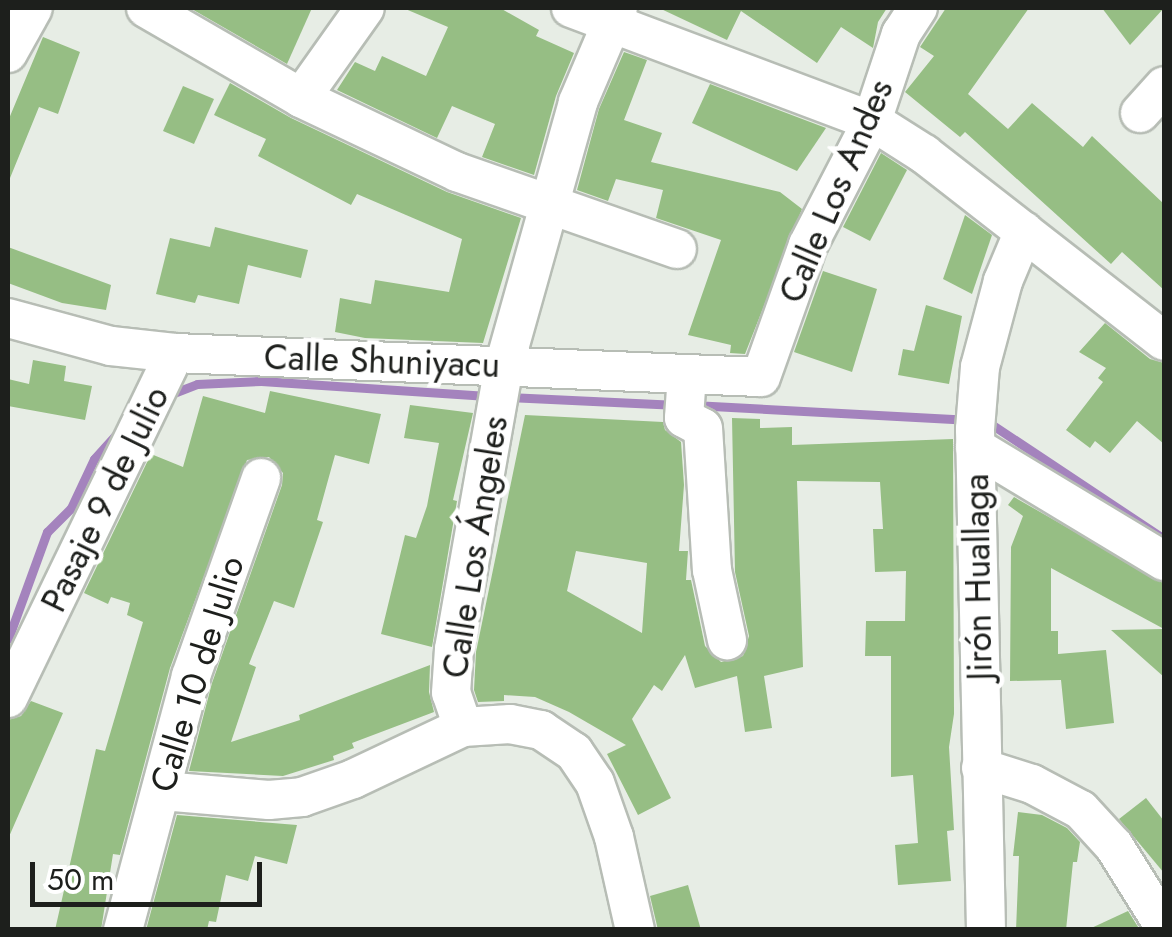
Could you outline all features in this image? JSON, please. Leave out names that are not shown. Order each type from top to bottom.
[{"type":"street","points":[[8,52],[32,8]]},
{"type":"street","points":[[146,8],[300,98],[457,172],[677,249]]},
{"type":"street","points":[[300,98],[365,8]]},
{"type":"street","points":[[571,8],[614,15],[872,121],[924,154],[1164,341]]},
{"type":"street","name":"Calle Los Andes","points":[[761,377],[808,245],[872,121],[901,34],[918,8]]},
{"type":"street","name":"Calle Los Ángeles","points":[[463,727],[451,694],[454,649],[504,366],[578,102],[614,15]]},
{"type":"street","name":"Jirón Huallaga","points":[[986,930],[975,429],[980,367],[1003,281],[1024,231]]},
{"type":"street","name":"Calle Shuniyacu","points":[[8,318],[111,346],[176,353],[761,377]]},
{"type":"street","name":"Pasaje 9 de Julio","points":[[8,698],[176,353]]},
{"type":"street","points":[[688,374],[684,418],[703,428],[712,570],[728,640]]},
{"type":"street","points":[[975,429],[1164,560]]},
{"type":"street","name":"Calle 10 de Julio","points":[[123,930],[192,676],[262,478]]},
{"type":"street","points":[[162,791],[269,800],[302,797],[353,779],[463,727],[510,724],[541,730],[574,752],[595,782],[635,930]]},
{"type":"street","points":[[981,768],[1032,784],[1081,810],[1114,846],[1164,926]]},
{"type":"building","points":[[190,8],[312,8],[287,64]]},
{"type":"building","points":[[403,8],[500,8],[539,30],[536,36],[574,53],[556,96],[534,175],[482,157],[495,124],[452,106],[437,138],[337,90],[355,62],[375,71],[382,56],[426,76],[448,27]]},
{"type":"building","points":[[659,8],[887,8],[878,22],[873,48],[841,27],[817,63],[741,11],[727,40]]},
{"type":"building","points":[[946,8],[1029,8],[968,94],[1008,129],[1032,103],[1083,147],[1092,136],[1164,204],[1164,290],[1122,252],[1111,264],[965,132],[960,137],[905,92],[934,56],[920,47]]},
{"type":"building","points":[[1102,8],[1164,8],[1130,45]]},
{"type":"building","points":[[43,37],[80,52],[58,114],[39,107],[8,183],[8,121]]},
{"type":"building","points":[[624,52],[647,60],[624,120],[662,133],[651,162],[780,192],[802,209],[745,354],[730,353],[731,345],[688,335],[721,240],[656,218],[663,190],[616,179],[608,201],[577,190],[599,109]]},
{"type":"building","points":[[230,83],[291,118],[447,192],[521,218],[483,343],[365,338],[335,332],[340,298],[371,304],[375,280],[449,292],[462,239],[357,194],[351,205],[258,156],[266,139],[214,115]]},
{"type":"building","points":[[710,84],[826,128],[797,171],[692,123]]},
{"type":"building","points":[[183,86],[214,99],[194,144],[163,131]]},
{"type":"building","points":[[881,153],[907,170],[870,241],[843,227]]},
{"type":"building","points":[[965,215],[992,235],[972,294],[943,279]]},
{"type":"building","points":[[215,227],[308,250],[301,278],[248,265],[239,304],[198,295],[195,303],[156,294],[170,238],[210,247]]},
{"type":"building","points":[[8,247],[111,285],[106,310],[62,303],[8,283]]},
{"type":"building","points":[[823,271],[877,289],[852,372],[794,352]]},
{"type":"building","points":[[926,305],[962,316],[949,384],[898,375],[903,349],[914,351]]},
{"type":"building","points":[[1105,323],[1150,359],[1164,363],[1164,444],[1137,421],[1110,453],[1095,441],[1090,448],[1066,430],[1103,382],[1098,378],[1106,368],[1079,352]]},
{"type":"building","points":[[33,360],[66,366],[64,381],[92,386],[85,420],[8,406],[8,379],[29,384]]},
{"type":"building","points":[[270,391],[381,414],[369,464],[335,455],[317,520],[323,522],[294,608],[274,601],[249,664],[256,667],[231,742],[300,720],[299,715],[430,665],[429,692],[434,712],[352,743],[354,748],[333,756],[334,760],[283,776],[189,771],[212,683],[282,485],[283,473],[269,457],[247,460],[170,668],[120,855],[113,854],[101,930],[55,930],[96,749],[105,751],[143,622],[127,615],[130,603],[111,597],[108,604],[84,593],[151,454],[183,467],[203,396],[265,413]]},
{"type":"building","points":[[410,405],[473,413],[453,500],[457,501],[432,647],[381,634],[405,535],[416,538],[427,506],[439,443],[404,438]]},
{"type":"building","points":[[525,415],[663,422],[665,430],[681,442],[684,485],[679,551],[688,551],[686,580],[691,580],[705,646],[721,662],[743,656],[749,636],[735,572],[732,418],[760,419],[760,428],[792,427],[792,445],[953,439],[954,714],[949,747],[954,830],[947,831],[951,881],[898,885],[895,845],[918,843],[913,775],[891,777],[891,656],[865,656],[866,621],[905,621],[906,571],[875,572],[873,529],[883,529],[880,482],[797,481],[803,667],[764,676],[772,728],[745,732],[737,676],[695,688],[685,655],[662,691],[654,685],[632,719],[671,798],[638,815],[607,754],[626,745],[535,697],[504,695],[504,701],[478,702],[474,690],[476,652]],"holes":[[[576,551],[647,563],[642,633],[567,591]]]},
{"type":"building","points":[[1014,497],[1164,583],[1164,629],[1051,568],[1051,631],[1058,631],[1058,654],[1106,650],[1114,723],[1066,729],[1061,680],[1010,681],[1011,547],[1023,516],[1008,505]]},
{"type":"building","points":[[1164,629],[1164,677],[1111,630]]},
{"type":"building","points":[[31,701],[63,713],[8,839],[8,720],[21,716]]},
{"type":"building","points":[[1146,798],[1164,821],[1164,873],[1119,819]]},
{"type":"building","points":[[1018,812],[1042,815],[1067,828],[1080,842],[1077,862],[1073,862],[1066,930],[1016,930],[1019,856],[1013,856]]},
{"type":"building","points":[[177,815],[297,825],[287,864],[255,856],[248,881],[226,875],[216,922],[209,921],[207,930],[146,930]]},
{"type":"building","points":[[688,885],[701,930],[658,930],[650,896]]},
{"type":"building","points":[[1128,911],[1140,930],[1087,930]]},
{"type":"waterway","points":[[166,396],[197,384],[261,381],[488,396]]},
{"type":"waterway","points":[[508,397],[678,405]]},
{"type":"waterway","points":[[693,405],[967,420]]},
{"type":"waterway","points":[[988,422],[1164,539]]},
{"type":"waterway","points":[[8,639],[47,532],[71,508],[94,459],[119,431]]}]
